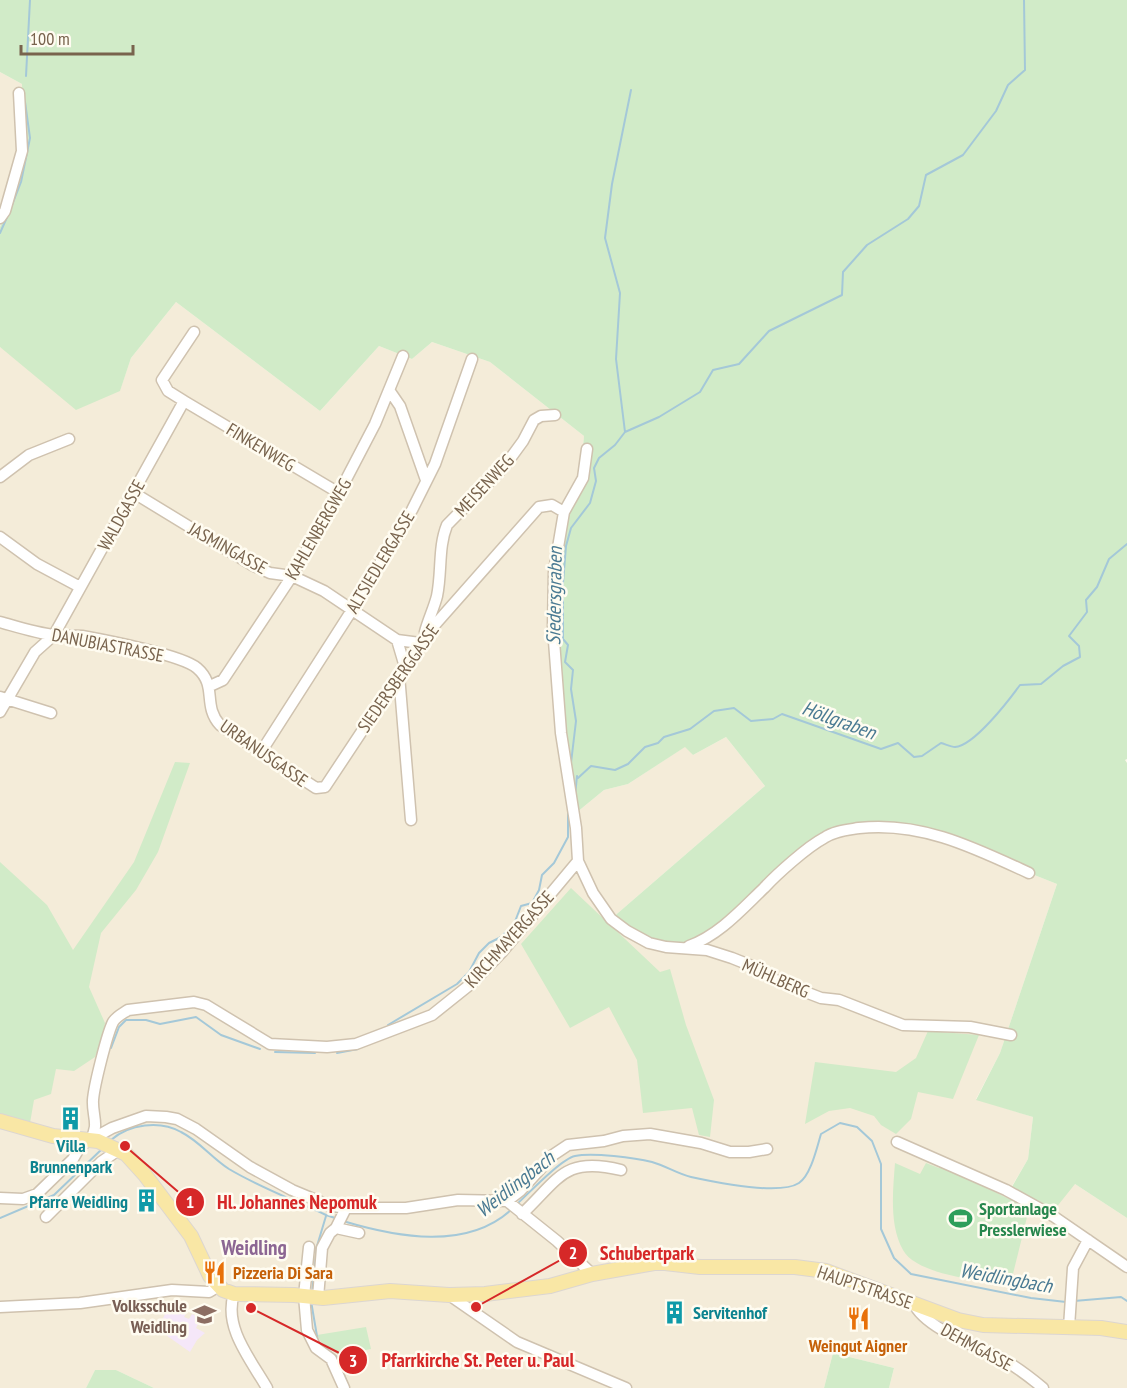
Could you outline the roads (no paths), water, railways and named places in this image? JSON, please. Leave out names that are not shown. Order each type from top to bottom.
[{"type":"main road","points":[[0,1121],[53,1136],[94,1141],[118,1149]]},
{"type":"main road","name":"HAUPTSTRASSE","points":[[118,1149],[137,1165],[191,1236],[206,1269],[219,1286],[234,1294],[311,1297],[390,1291],[449,1295],[485,1294],[550,1286],[592,1274],[665,1263],[700,1267],[814,1268],[837,1274],[958,1320],[983,1325],[1101,1328],[1127,1332]]},
{"type":"street","points":[[0,218],[22,151],[19,93]]},
{"type":"street","points":[[184,401],[168,391],[162,380],[167,369],[194,332]]},
{"type":"street","name":"KAHLENBERGWEG","points":[[210,686],[223,680],[292,576],[339,493],[390,390],[403,356]]},
{"type":"street","name":"ALTSIEDLERGASSE","points":[[261,752],[352,610],[411,510],[435,464],[472,359]]},
{"type":"street","points":[[390,390],[400,406],[426,480]]},
{"type":"street","name":"FINKENWEG","points":[[184,401],[339,493]]},
{"type":"street","name":"WALDGASSE","points":[[0,711],[4,698],[35,652],[54,635],[184,401]]},
{"type":"street","name":"MEISENWEG","points":[[422,639],[436,598],[441,570],[442,537],[447,525],[504,467],[523,441],[534,420],[541,416],[555,415]]},
{"type":"street","points":[[0,477],[29,455],[69,439]]},
{"type":"street","points":[[578,861],[561,733],[553,628],[554,571],[564,512],[582,478],[587,449]]},
{"type":"street","name":"JASMINGASSE","points":[[134,493],[252,565],[270,573],[292,576],[324,591],[397,640],[422,639]]},
{"type":"street","name":"SIEDERSBERGGASSE","points":[[316,788],[325,787],[422,639],[539,507],[552,506],[564,512]]},
{"type":"street","points":[[0,537],[38,564],[80,587]]},
{"type":"street","name":"DANUBIASTRASSE","points":[[0,622],[54,635],[80,636],[143,649],[186,661],[196,666],[210,686]]},
{"type":"street","points":[[397,640],[402,671],[411,820]]},
{"type":"street","name":"URBANUSGASSE","points":[[210,686],[210,709],[220,725],[316,788]]},
{"type":"street","points":[[4,698],[51,713]]},
{"type":"street","points":[[686,948],[700,942],[741,913],[765,886],[806,851],[835,832],[895,827],[935,833],[969,845],[1029,873]]},
{"type":"street","name":"MÜHLBERG","points":[[578,861],[593,893],[611,919],[649,943],[666,947],[707,950],[732,958],[757,968],[777,981],[821,998],[839,1000],[903,1025],[970,1027],[1011,1035]]},
{"type":"street","name":"KIRCHMAYERGASSE","points":[[94,1141],[96,1132],[93,1093],[109,1034],[118,1016],[128,1010],[194,1002],[206,1005],[270,1044],[327,1047],[356,1044],[432,1015],[472,983],[502,952],[578,861]]},
{"type":"street","points":[[0,1198],[23,1199],[37,1194],[74,1159],[81,1145],[94,1141],[112,1128],[139,1118],[155,1116],[177,1119],[250,1167],[285,1186],[328,1204],[359,1233]]},
{"type":"street","points":[[515,1208],[520,1191],[553,1155],[568,1145],[650,1134],[701,1143],[730,1152],[767,1149]]},
{"type":"street","points":[[897,1142],[1006,1190],[1053,1216],[1127,1267]]},
{"type":"street","points":[[46,1217],[101,1162],[118,1149]]},
{"type":"street","points":[[515,1208],[566,1170],[589,1164],[621,1170]]},
{"type":"street","points":[[344,1388],[331,1359],[316,1348],[309,1337],[306,1321],[322,1248],[341,1218],[458,1200],[515,1208],[557,1241],[592,1274]]},
{"type":"street","points":[[1070,1327],[1073,1268],[1088,1240]]},
{"type":"street","points":[[309,1247],[311,1297]]},
{"type":"street","points":[[0,1307],[80,1303],[172,1290],[209,1292],[219,1286]]},
{"type":"street","points":[[234,1294],[231,1302],[232,1324],[267,1388]]},
{"type":"street","points":[[449,1295],[517,1342],[626,1388]]},
{"type":"street","name":"DEHMGASSE","points":[[914,1303],[917,1311],[927,1319],[961,1340],[1006,1361],[1043,1388]]},
{"type":"waterway","points":[[26,76],[30,0]]},
{"type":"waterway","name":"Siedersgraben","points":[[571,763],[576,721],[571,689],[573,670],[565,662],[568,645],[563,639],[563,583],[566,546],[571,528],[590,503],[596,481],[594,468],[599,458],[615,445],[625,432],[659,417],[700,392],[713,370],[739,364],[769,331],[842,295],[843,272],[867,245],[908,219],[919,206],[926,175],[963,155],[996,111],[1008,85],[1025,70],[1024,0]]},
{"type":"waterway","points":[[625,432],[616,359],[620,293],[605,238],[612,184],[631,90]]},
{"type":"waterway","points":[[12,205],[21,182],[30,138],[25,102]]},
{"type":"waterway","points":[[0,233],[8,215]]},
{"type":"waterway","name":"Höllgraben","points":[[578,778],[591,766],[615,770],[628,764],[645,747],[658,743],[664,737],[690,729],[714,711],[734,708],[751,721],[773,719],[782,714],[881,749],[898,743],[914,757],[922,756],[941,743],[955,747],[963,745],[981,731],[1020,685],[1041,684],[1063,666],[1080,657],[1079,646],[1069,636],[1087,612],[1086,600],[1097,587],[1109,559],[1127,544]]},
{"type":"waterway","name":"Siedersgraben","points":[[575,796],[577,776]]},
{"type":"waterway","name":"Siedersgraben","points":[[388,1025],[457,984],[469,972],[479,953],[514,924],[521,906],[532,903],[539,890],[542,875],[554,863],[568,837],[568,809]]},
{"type":"waterway","name":"Siedersgraben","points":[[111,1048],[119,1027],[126,1020],[146,1020],[160,1024],[196,1017],[221,1035],[260,1049]]},
{"type":"waterway","name":"Siedersgraben","points":[[337,1053],[358,1049]]},
{"type":"waterway","name":"Siedersgraben","points":[[275,1052],[315,1053]]},
{"type":"waterway","name":"Weidlingbach","points":[[516,1205],[562,1163],[575,1156],[583,1155],[645,1160],[686,1176],[730,1185],[762,1188],[790,1187],[799,1183],[807,1174],[821,1134],[840,1123],[857,1127],[872,1141],[881,1164],[881,1229],[894,1258],[911,1274],[1031,1298],[1066,1302]]},
{"type":"waterway","name":"Weidlingbach","points":[[111,1140],[136,1127],[154,1125],[173,1128],[188,1136],[240,1176],[338,1219]]},
{"type":"waterway","name":"Weidlingbach","points":[[0,1218],[54,1195],[103,1148]]},
{"type":"waterway","name":"Weidlingbach","points":[[343,1221],[385,1232],[430,1237],[474,1231],[494,1222],[512,1209]]},
{"type":"waterway","points":[[312,1293],[317,1246],[326,1216]]},
{"type":"waterway","name":"Weidlingbach","points":[[1074,1301],[1121,1297],[1127,1301]]},
{"type":"waterway","points":[[311,1301],[318,1342],[337,1357],[348,1385]]},
{"type":"place","name":"Villa Brunnenpark","points":[[71,1119]]},
{"type":"place","name":"Hl. Johannes Nepomuk","points":[[125,1146]]},
{"type":"place","name":"Pfarre Weidling","points":[[146,1201]]},
{"type":"place","name":"Sportanlage Presslerwiese","points":[[961,1218]]},
{"type":"place","name":"Pizzeria Di Sara","points":[[215,1272]]},
{"type":"place","name":"Schubertpark","points":[[476,1307]]},
{"type":"place","name":"Pfarrkirche St. Peter u. Paul","points":[[251,1308]]},
{"type":"place","name":"Servitenhof","points":[[675,1312]]},
{"type":"place","name":"Volksschule Weidling","points":[[205,1315]]},
{"type":"place","name":"Weingut Aigner","points":[[858,1319]]},
{"type":"district","name":"Weidling","points":[[254,1247]]}]
